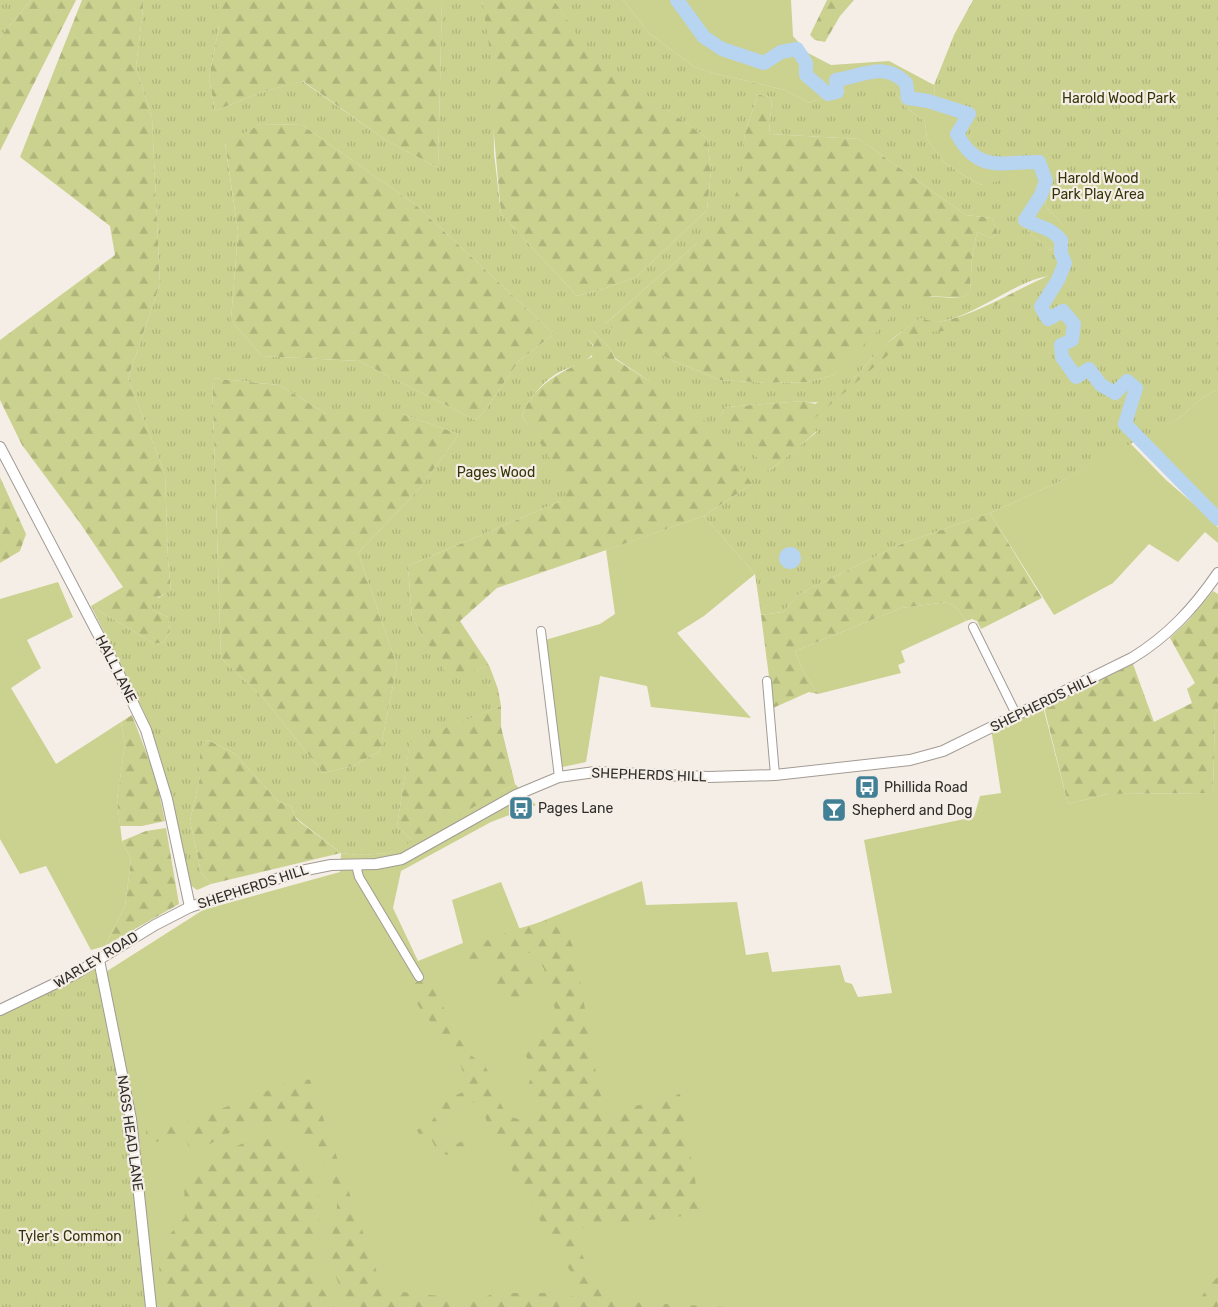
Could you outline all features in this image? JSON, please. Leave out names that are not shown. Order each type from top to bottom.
[{"type":"street","name":"HALL LANE","points":[[0,447],[116,668],[146,730],[167,799],[190,907]]},
{"type":"street","name":"SHEPHERDS HILL","points":[[190,907],[301,871],[331,865],[376,864],[402,859],[516,795],[559,777],[595,772],[709,777],[775,775],[927,757],[1017,716],[1132,658],[1155,644],[1186,614],[1218,573]]},
{"type":"street","points":[[973,627],[1017,716]]},
{"type":"street","points":[[541,631],[559,777]]},
{"type":"street","points":[[768,681],[775,775]]},
{"type":"street","points":[[356,865],[359,877],[419,977]]},
{"type":"street","name":"WARLEY ROAD","points":[[0,1010],[54,985],[155,925],[190,907]]},
{"type":"street","name":"NAGS HEAD LANE","points":[[99,960],[131,1119],[151,1307]]},
{"type":"green space","points":[[0,0],[31,0],[0,37]]},
{"type":"green space","points":[[31,0],[76,0],[0,151],[0,37]]},
{"type":"green space","points":[[82,0],[144,0],[136,67],[152,118],[160,284],[128,378],[165,474],[171,591],[158,597],[152,610],[168,617],[170,631],[164,642],[155,644],[91,606],[123,587],[80,523],[22,445],[0,400],[0,340],[115,255],[110,226],[20,157]]},
{"type":"green space","points":[[144,0],[219,0],[219,26],[209,78],[215,111],[259,93],[302,81],[384,139],[438,168],[442,0],[482,0],[493,71],[494,153],[501,214],[577,296],[636,277],[707,210],[711,171],[707,138],[590,55],[554,0],[623,0],[650,34],[693,66],[713,73],[785,90],[809,103],[824,97],[834,98],[846,90],[883,85],[896,92],[902,104],[925,122],[927,139],[944,162],[982,185],[1007,179],[1018,194],[1018,222],[1049,250],[1074,242],[1059,220],[1045,206],[1049,173],[1044,162],[1038,155],[1025,157],[1025,167],[991,166],[975,160],[968,155],[954,134],[962,117],[936,105],[934,85],[954,35],[973,0],[1218,0],[1218,389],[1202,398],[1179,418],[1059,482],[990,513],[901,544],[799,594],[783,612],[761,615],[755,574],[704,516],[752,484],[711,424],[682,409],[649,381],[615,358],[610,348],[593,331],[586,335],[595,350],[592,355],[583,362],[561,371],[545,382],[531,398],[522,416],[558,473],[566,494],[561,501],[408,566],[412,618],[450,680],[489,665],[498,689],[501,706],[410,742],[397,826],[413,841],[389,853],[358,855],[341,853],[296,818],[291,806],[279,802],[234,753],[208,740],[200,747],[200,777],[190,821],[201,872],[211,884],[197,890],[190,885],[160,755],[144,712],[91,606],[155,644],[164,642],[170,631],[168,617],[152,610],[148,604],[171,590],[165,474],[128,378],[160,284],[152,118],[136,67]],"holes":[[[758,94],[772,98],[769,134],[859,139],[966,215],[992,218],[998,234],[992,238],[977,232],[972,257],[970,292],[962,298],[926,297],[903,305],[834,375],[808,382],[766,383],[720,380],[669,359],[605,324],[696,244],[729,211],[741,181],[745,133]],[[261,124],[302,125],[416,205],[554,334],[519,361],[484,412],[475,420],[359,361],[262,356],[231,320],[238,232],[225,143]],[[1049,276],[1024,291],[943,331],[925,332],[888,355],[809,423],[817,432],[769,471],[720,417],[725,407],[804,401],[816,402],[827,399],[838,393],[848,384],[887,343],[920,318],[937,322],[957,317],[1037,279]],[[212,378],[279,385],[327,414],[402,414],[459,434],[421,487],[358,553],[397,665],[380,751],[353,766],[323,773],[265,700],[221,658]]]},
{"type":"green space","points":[[219,0],[442,0],[438,168],[384,139],[303,81],[259,93],[215,111],[209,78],[219,26]]},
{"type":"green space","points":[[482,0],[554,0],[591,55],[707,138],[711,171],[707,210],[636,277],[577,296],[501,214]]},
{"type":"green space","points":[[623,0],[791,0],[793,36],[808,53],[831,65],[889,61],[934,85],[936,105],[962,117],[954,134],[968,155],[975,160],[991,166],[1025,167],[1024,156],[1038,155],[1049,173],[1045,206],[1059,220],[1075,242],[1049,250],[1018,222],[1018,194],[982,185],[944,162],[927,139],[925,122],[902,104],[896,92],[846,90],[834,98],[824,97],[809,103],[785,90],[713,73],[693,66],[650,34]]},
{"type":"green space","points":[[827,0],[854,0],[840,16],[825,42],[815,40],[810,35]]},
{"type":"green space","points":[[758,94],[772,98],[769,134],[859,139],[966,215],[992,218],[998,234],[992,238],[977,232],[972,257],[970,292],[962,298],[931,296],[834,375],[808,382],[766,383],[720,380],[669,359],[604,325],[696,244],[743,149],[745,133]]},
{"type":"green space","points":[[261,124],[302,125],[416,205],[554,334],[519,361],[484,412],[475,420],[359,361],[262,356],[231,320],[238,232],[225,142]]},
{"type":"green space","points":[[1053,274],[1052,283],[894,362],[799,447],[752,484],[704,516],[497,588],[460,621],[489,665],[450,681],[412,618],[408,566],[561,501],[533,433],[522,416],[527,405],[541,387],[560,373],[592,357],[593,345],[585,335],[593,331],[610,348],[615,359],[649,381],[720,417],[725,407],[804,401],[815,404],[854,378],[882,347],[920,318],[940,321],[957,318]]},
{"type":"green space","points":[[212,378],[279,385],[327,414],[402,414],[459,434],[421,487],[358,553],[397,665],[380,751],[353,766],[323,773],[265,700],[221,658]]},
{"type":"green space","points":[[1218,389],[1218,519],[1139,438],[1179,418],[1202,398]]},
{"type":"green space","points":[[1130,443],[1166,480],[1210,518],[1218,528],[1218,543],[1205,532],[1178,562],[1149,544],[1113,583],[1054,615],[990,513],[1059,482]]},
{"type":"green space","points":[[0,477],[26,534],[20,551],[0,563]]},
{"type":"green space","points":[[990,513],[1042,598],[981,629],[977,621],[972,619],[966,621],[957,608],[948,602],[901,608],[795,651],[803,671],[818,694],[809,692],[773,708],[761,615],[783,612],[799,594],[901,544]]},
{"type":"green space","points":[[704,516],[755,574],[704,616],[677,633],[751,718],[651,707],[647,686],[600,676],[586,762],[558,768],[542,641],[600,624],[615,614],[606,550]]},
{"type":"green space","points":[[58,582],[73,617],[27,640],[41,668],[11,688],[56,764],[121,722],[125,744],[117,800],[122,841],[131,860],[125,906],[105,946],[91,950],[46,866],[20,874],[0,839],[0,599]]},
{"type":"green space","points":[[1213,591],[1218,594],[1218,708],[1215,715],[1213,793],[1108,794],[1068,804],[1044,707],[1133,664],[1154,722],[1192,703],[1187,689],[1195,683],[1170,638],[1188,621]]},
{"type":"green space","points":[[948,602],[957,608],[966,621],[901,651],[905,662],[898,665],[901,673],[818,694],[803,671],[795,651],[901,608]]},
{"type":"green space","points":[[1042,703],[1068,804],[1108,794],[1213,793],[1215,715],[1218,708],[1218,1307],[13,1307],[90,982],[203,910],[340,872],[341,853],[358,855],[389,853],[515,784],[536,805],[491,822],[401,871],[393,908],[418,961],[463,943],[452,900],[501,882],[520,930],[642,881],[646,905],[737,902],[746,955],[768,952],[772,972],[840,965],[845,982],[852,984],[858,997],[892,993],[864,840],[974,817],[980,796],[1001,793],[991,728]]},
{"type":"green space","points":[[501,706],[501,727],[515,784],[413,841],[397,826],[410,741]]},
{"type":"green space","points":[[132,715],[156,778],[165,821],[142,826],[120,826],[117,800],[125,744],[121,722]]},
{"type":"green space","points":[[208,740],[234,753],[279,802],[291,806],[296,819],[341,853],[211,884],[201,872],[190,821],[200,777],[200,747]]},
{"type":"green space","points":[[166,828],[179,904],[105,946],[125,906],[131,860],[122,841],[146,831]]},
{"type":"green space","points":[[559,915],[575,951],[598,1085],[606,1114],[680,1094],[701,1214],[570,1229],[570,1233],[602,1291],[611,1301],[725,1307],[352,1307],[336,1277],[331,1258],[337,1195],[331,1178],[318,1156],[304,1139],[289,1128],[275,1123],[260,1123],[230,1132],[197,1152],[189,1148],[185,1136],[150,1143],[146,1140],[146,1130],[156,1126],[183,1123],[298,1078],[310,1080],[383,1290],[478,1300],[495,1293],[548,1293],[566,1298],[576,1295],[580,1285],[560,1256],[497,1143],[486,1138],[478,1138],[488,1126],[485,1116],[476,1102],[457,1109],[444,1122],[437,1133],[441,1143],[450,1147],[463,1141],[467,1143],[464,1148],[447,1155],[437,1151],[431,1138],[419,1134],[417,1130],[431,1122],[448,1099],[467,1090],[461,1066],[455,1052],[418,1005],[414,996],[411,987],[424,975],[437,994],[463,1045],[472,1056],[485,1066],[501,1105],[507,1113],[515,1118],[524,1119],[537,1116],[536,1102],[527,1087],[534,1072],[526,1056],[523,1043],[541,1028],[555,1009],[544,969],[536,954],[524,952],[523,957],[526,970],[538,984],[533,993],[508,1006],[498,997],[495,985],[502,972],[502,962],[492,958],[470,962],[467,957],[473,949],[483,942]]},
{"type":"green space","name":"Tyler's Common","points":[[99,960],[150,1307],[0,1307],[0,1008]]},
{"type":"green space","points":[[261,1135],[279,1138],[299,1152],[318,1182],[320,1215],[314,1245],[315,1278],[334,1307],[163,1307],[158,1255],[164,1241],[185,1217],[184,1178],[196,1165]]},
{"type":"green space","points":[[1218,1276],[1218,1307],[1193,1307]]},
{"type":"water","points":[[786,547],[794,547],[801,554],[801,562],[794,569],[786,569],[779,562],[779,554]]},
{"type":"waterway","points":[[677,0],[704,37],[722,49],[764,63],[781,52],[797,49],[806,63],[806,75],[828,94],[837,92],[836,80],[873,72],[890,73],[898,76],[906,83],[908,98],[928,101],[969,114],[957,134],[973,155],[991,163],[1039,162],[1046,181],[1041,195],[1025,220],[1048,230],[1057,235],[1061,240],[1061,253],[1065,263],[1058,280],[1041,307],[1048,319],[1063,311],[1074,324],[1072,340],[1061,345],[1062,357],[1076,377],[1089,369],[1101,385],[1115,393],[1127,381],[1136,388],[1125,424],[1218,519]]},
{"type":"place","name":"Phillida Road","points":[[867,787]]},
{"type":"place","name":"Pages Lane","points":[[521,808]]},
{"type":"place","name":"Shepherd and Dog","points":[[834,810]]},
{"type":"park label","name":"Harold Wood Park","points":[[1119,98]]},
{"type":"park label","name":"Harold Wood Park Play Area","points":[[1098,186]]},
{"type":"park label","name":"Pages Wood","points":[[496,472]]}]
